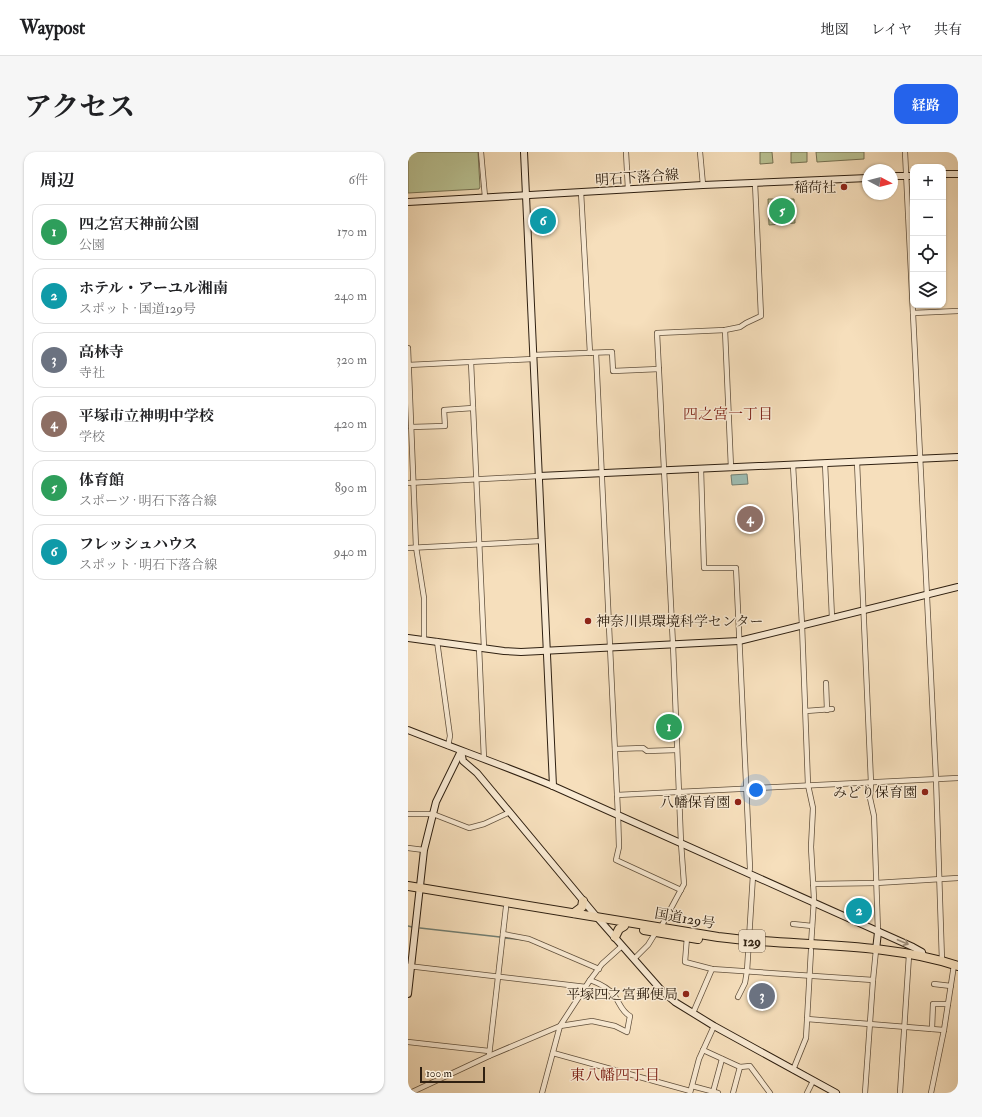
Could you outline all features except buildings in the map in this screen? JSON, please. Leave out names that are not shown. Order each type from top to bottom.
[{"type":"highway","name":"国道129号","points":[[408,886],[420,890],[506,906],[598,919],[659,930],[687,938],[876,952],[909,957],[956,968]]},
{"type":"highway","name":"国道129号","points":[[408,891],[420,890],[574,913],[624,926],[718,937],[749,943]]},
{"type":"highway","points":[[574,913],[582,907],[583,901]]},
{"type":"highway","points":[[615,937],[619,929],[624,926]]},
{"type":"highway","name":"国道129号","points":[[909,957],[923,957],[942,961],[956,968]]},
{"type":"street","points":[[481,152],[485,197]]},
{"type":"street","points":[[524,152],[553,786]]},
{"type":"street","points":[[626,152],[628,189]]},
{"type":"street","points":[[700,152],[703,185]]},
{"type":"street","points":[[898,176],[910,176],[905,152]]},
{"type":"street","points":[[946,174],[958,174]]},
{"type":"street","name":"明石下落合線","points":[[408,202],[703,185],[862,178]]},
{"type":"street","points":[[634,959],[648,945],[659,930],[684,884],[657,333],[725,330],[740,327],[761,316],[755,183]]},
{"type":"street","points":[[581,192],[590,353]]},
{"type":"street","points":[[911,200],[913,313],[936,779],[942,961]]},
{"type":"street","points":[[913,313],[958,311]]},
{"type":"street","points":[[725,330],[731,468]]},
{"type":"street","points":[[408,348],[411,427],[411,483],[416,547],[424,598],[424,639]]},
{"type":"street","points":[[408,365],[612,352],[613,371],[659,369]]},
{"type":"street","points":[[596,353],[618,815],[619,846],[616,860],[681,890]]},
{"type":"street","points":[[471,362],[479,544],[484,759]]},
{"type":"street","points":[[411,427],[445,426],[444,410],[473,408]]},
{"type":"street","points":[[411,483],[958,457]]},
{"type":"street","points":[[857,462],[872,783],[870,798],[874,816],[878,932],[872,980],[865,1093]]},
{"type":"street","points":[[825,463],[832,618]]},
{"type":"street","points":[[793,465],[806,711],[808,785],[813,808],[811,847],[814,902],[806,1038],[793,1070]]},
{"type":"street","points":[[701,469],[704,568],[736,568],[751,874],[747,971],[745,983],[738,997]]},
{"type":"street","points":[[408,548],[542,541]]},
{"type":"street","points":[[408,638],[504,651],[546,651],[739,641],[958,587]]},
{"type":"street","points":[[437,641],[450,736],[448,746]]},
{"type":"street","points":[[806,711],[829,710],[826,683]]},
{"type":"street","points":[[408,730],[553,786],[919,950],[922,952],[923,957]]},
{"type":"street","points":[[614,749],[643,748],[647,751],[677,750]]},
{"type":"street","points":[[461,751],[463,761],[477,773],[598,919],[662,991],[675,1002],[714,1026],[836,1093]]},
{"type":"street","points":[[408,994],[424,850],[433,814],[442,788],[461,751]]},
{"type":"street","points":[[617,795],[958,778]]},
{"type":"street","points":[[408,814],[433,814],[469,828],[484,824],[510,812]]},
{"type":"street","points":[[408,848],[424,850]]},
{"type":"street","points":[[813,884],[958,878]]},
{"type":"street","points":[[489,1054],[506,906]]},
{"type":"street","points":[[793,924],[812,926]]},
{"type":"street","points":[[503,934],[529,938],[598,969]]},
{"type":"street","points":[[687,938],[685,962],[712,969],[872,980]]},
{"type":"street","points":[[542,1093],[560,1026],[598,969],[622,946]]},
{"type":"street","points":[[900,1093],[903,1026],[909,957]]},
{"type":"street","points":[[410,966],[586,987]]},
{"type":"street","points":[[931,1093],[944,1030],[951,986],[956,968]]},
{"type":"street","points":[[693,1013],[712,969]]},
{"type":"street","points":[[410,1093],[489,1054],[560,1026],[592,1021],[615,1026],[627,1032],[630,1016],[624,1012],[613,994],[599,983],[590,980]]},
{"type":"street","points":[[934,984],[951,986]]},
{"type":"street","points":[[932,1028],[933,1004],[948,1004]]},
{"type":"street","points":[[807,1019],[944,1030]]},
{"type":"street","points":[[690,1090],[703,1050],[714,1026]]},
{"type":"street","points":[[408,1042],[489,1054]]},
{"type":"street","points":[[703,1050],[740,1067],[750,1066],[770,1093]]},
{"type":"street","points":[[553,1053],[690,1090],[715,1092],[722,1059]]},
{"type":"street","points":[[733,1093],[740,1067]]},
{"type":"street","points":[[808,1093],[813,1081]]},
{"type":"green space","points":[[408,152],[478,152],[479,189],[408,193]]},
{"type":"green space","points":[[760,152],[772,152],[773,163],[760,164]]},
{"type":"green space","points":[[791,152],[807,152],[807,162],[791,163]]},
{"type":"green space","points":[[816,152],[864,152],[864,159],[817,162]]},
{"type":"green space","points":[[768,199],[794,199],[795,223],[769,225]]},
{"type":"water","points":[[747,474],[748,484],[732,485],[731,475]]},
{"type":"waterway","points":[[408,926],[412,927]]},
{"type":"waterway","points":[[420,928],[500,937]]},
{"type":"waterway","points":[[505,938],[525,940]]},
{"type":"place","name":"稲荷社","points":[[844,187]]},
{"type":"place","name":"体育館","points":[[782,211]]},
{"type":"place","name":"フレッシュハウス","points":[[543,221]]},
{"type":"place","name":"平塚市立神明中学校","points":[[750,519]]},
{"type":"place","name":"神奈川県環境科学センター","points":[[588,621]]},
{"type":"place","name":"四之宮天神前公園","points":[[669,727]]},
{"type":"place","name":"みどり保育園","points":[[925,792]]},
{"type":"place","name":"八幡保育園","points":[[738,802]]},
{"type":"place","name":"ホテル・アーユル湘南","points":[[859,911]]},
{"type":"place","name":"平塚四之宮郵便局","points":[[686,994]]},
{"type":"place","name":"高林寺","points":[[762,996]]},
{"type":"district","name":"四之宮一丁目","points":[[728,414]]},
{"type":"district","name":"東八幡四丁目","points":[[615,1075]]}]
